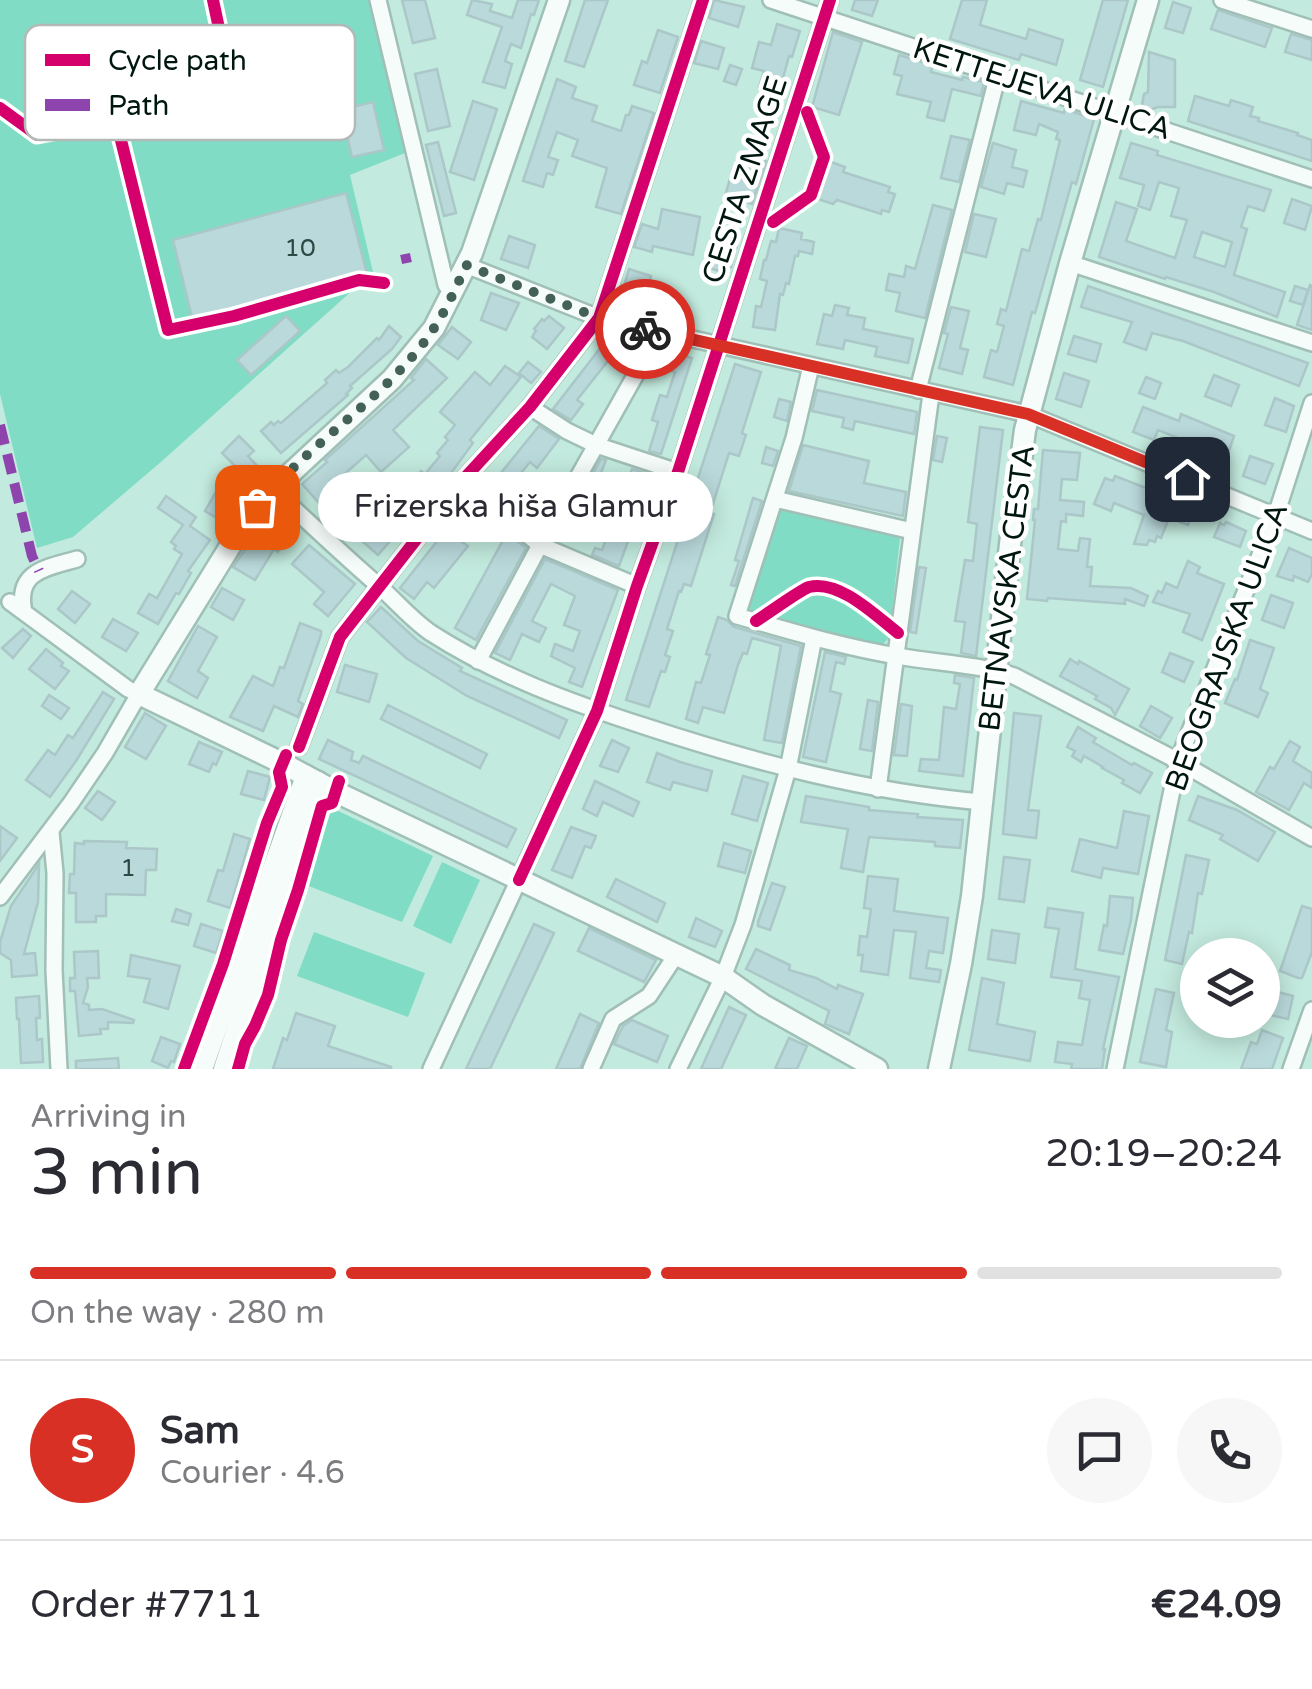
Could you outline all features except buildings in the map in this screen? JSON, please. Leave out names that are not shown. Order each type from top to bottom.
[{"type":"street","points":[[378,0],[446,285],[455,290]]},
{"type":"street","points":[[0,897],[51,832],[105,752],[242,528],[273,489],[392,379],[434,328],[466,265],[559,0]]},
{"type":"street","points":[[299,747],[340,636],[461,482],[530,408],[599,318],[703,0]]},
{"type":"street","name":"KETTEJEVA ULICA","points":[[771,0],[1312,179]]},
{"type":"street","name":"CESTA ZMAGE","points":[[431,1069],[597,710],[830,0]]},
{"type":"street","name":"BETNAVSKA CESTA","points":[[939,1069],[969,913],[1028,414],[1148,0]]},
{"type":"street","points":[[1222,0],[1312,29]]},
{"type":"street","points":[[878,789],[912,531],[924,392],[998,74]]},
{"type":"street","points":[[1070,264],[1312,343]]},
{"type":"street","points":[[466,265],[599,318],[1028,414],[1312,531]]},
{"type":"street","points":[[478,661],[659,333]]},
{"type":"street","points":[[811,366],[794,438],[737,616],[896,656],[1014,676],[1178,761],[1312,838]]},
{"type":"street","name":"BEOGRAJSKA ULICA","points":[[1115,1069],[1178,761],[1276,516],[1312,403]]},
{"type":"street","points":[[530,408],[596,445],[678,472]]},
{"type":"street","points":[[461,482],[540,544],[637,586]]},
{"type":"street","points":[[273,489],[427,630],[478,661],[530,685],[698,744],[788,769],[878,789],[982,802]]},
{"type":"street","points":[[775,500],[912,531]]},
{"type":"street","points":[[76,559],[38,570],[22,590],[17,607],[128,689],[723,977],[763,1005],[877,1069]]},
{"type":"street","points":[[678,1069],[744,924],[788,769],[814,638]]},
{"type":"street","points":[[202,1069],[312,779]]},
{"type":"street","points":[[224,1069],[312,779]]},
{"type":"street","points":[[51,832],[59,1069]]},
{"type":"street","points":[[592,1069],[613,1019],[649,996],[676,956]]},
{"type":"street","points":[[1291,1069],[1312,1010]]},
{"type":"green space","points":[[0,0],[369,0],[405,153],[350,175],[373,272],[73,537],[37,548],[0,394]]},
{"type":"green space","points":[[779,509],[891,530],[900,538],[889,638],[883,644],[753,615],[749,602]]},
{"type":"green space","points":[[332,808],[433,856],[402,922],[306,885]]},
{"type":"green space","points":[[442,862],[480,880],[451,944],[413,926]]},
{"type":"green space","points":[[314,932],[425,973],[408,1017],[297,976]]},
{"type":"marked path","points":[[405,254],[407,263]]},
{"type":"marked path","points":[[0,425],[39,571]]},
{"type":"cycle path","points":[[213,0],[218,25]]},
{"type":"cycle path","points":[[299,747],[340,637],[461,482],[530,407],[599,318],[703,0]]},
{"type":"cycle path","points":[[519,880],[597,711],[830,0]]},
{"type":"cycle path","points":[[0,108],[25,126]]},
{"type":"cycle path","points":[[773,222],[811,195],[824,157],[807,112]]},
{"type":"cycle path","points":[[121,140],[168,330],[234,316],[359,280],[384,283]]},
{"type":"cycle path","points":[[756,621],[805,589],[821,586],[845,594],[898,633]]},
{"type":"cycle path","points":[[184,1069],[282,787],[279,772],[286,755]]},
{"type":"cycle path","points":[[238,1069],[268,995],[322,806],[332,803],[339,781]]},
{"type":"way so far","points":[[257,507],[392,379],[424,343],[466,265],[599,318],[645,329]]},
{"type":"place","name":"Frizerska hiša Glamur","points":[[257,507]]},
{"type":"route","points":[[645,329],[1028,414],[1187,479]]}]
